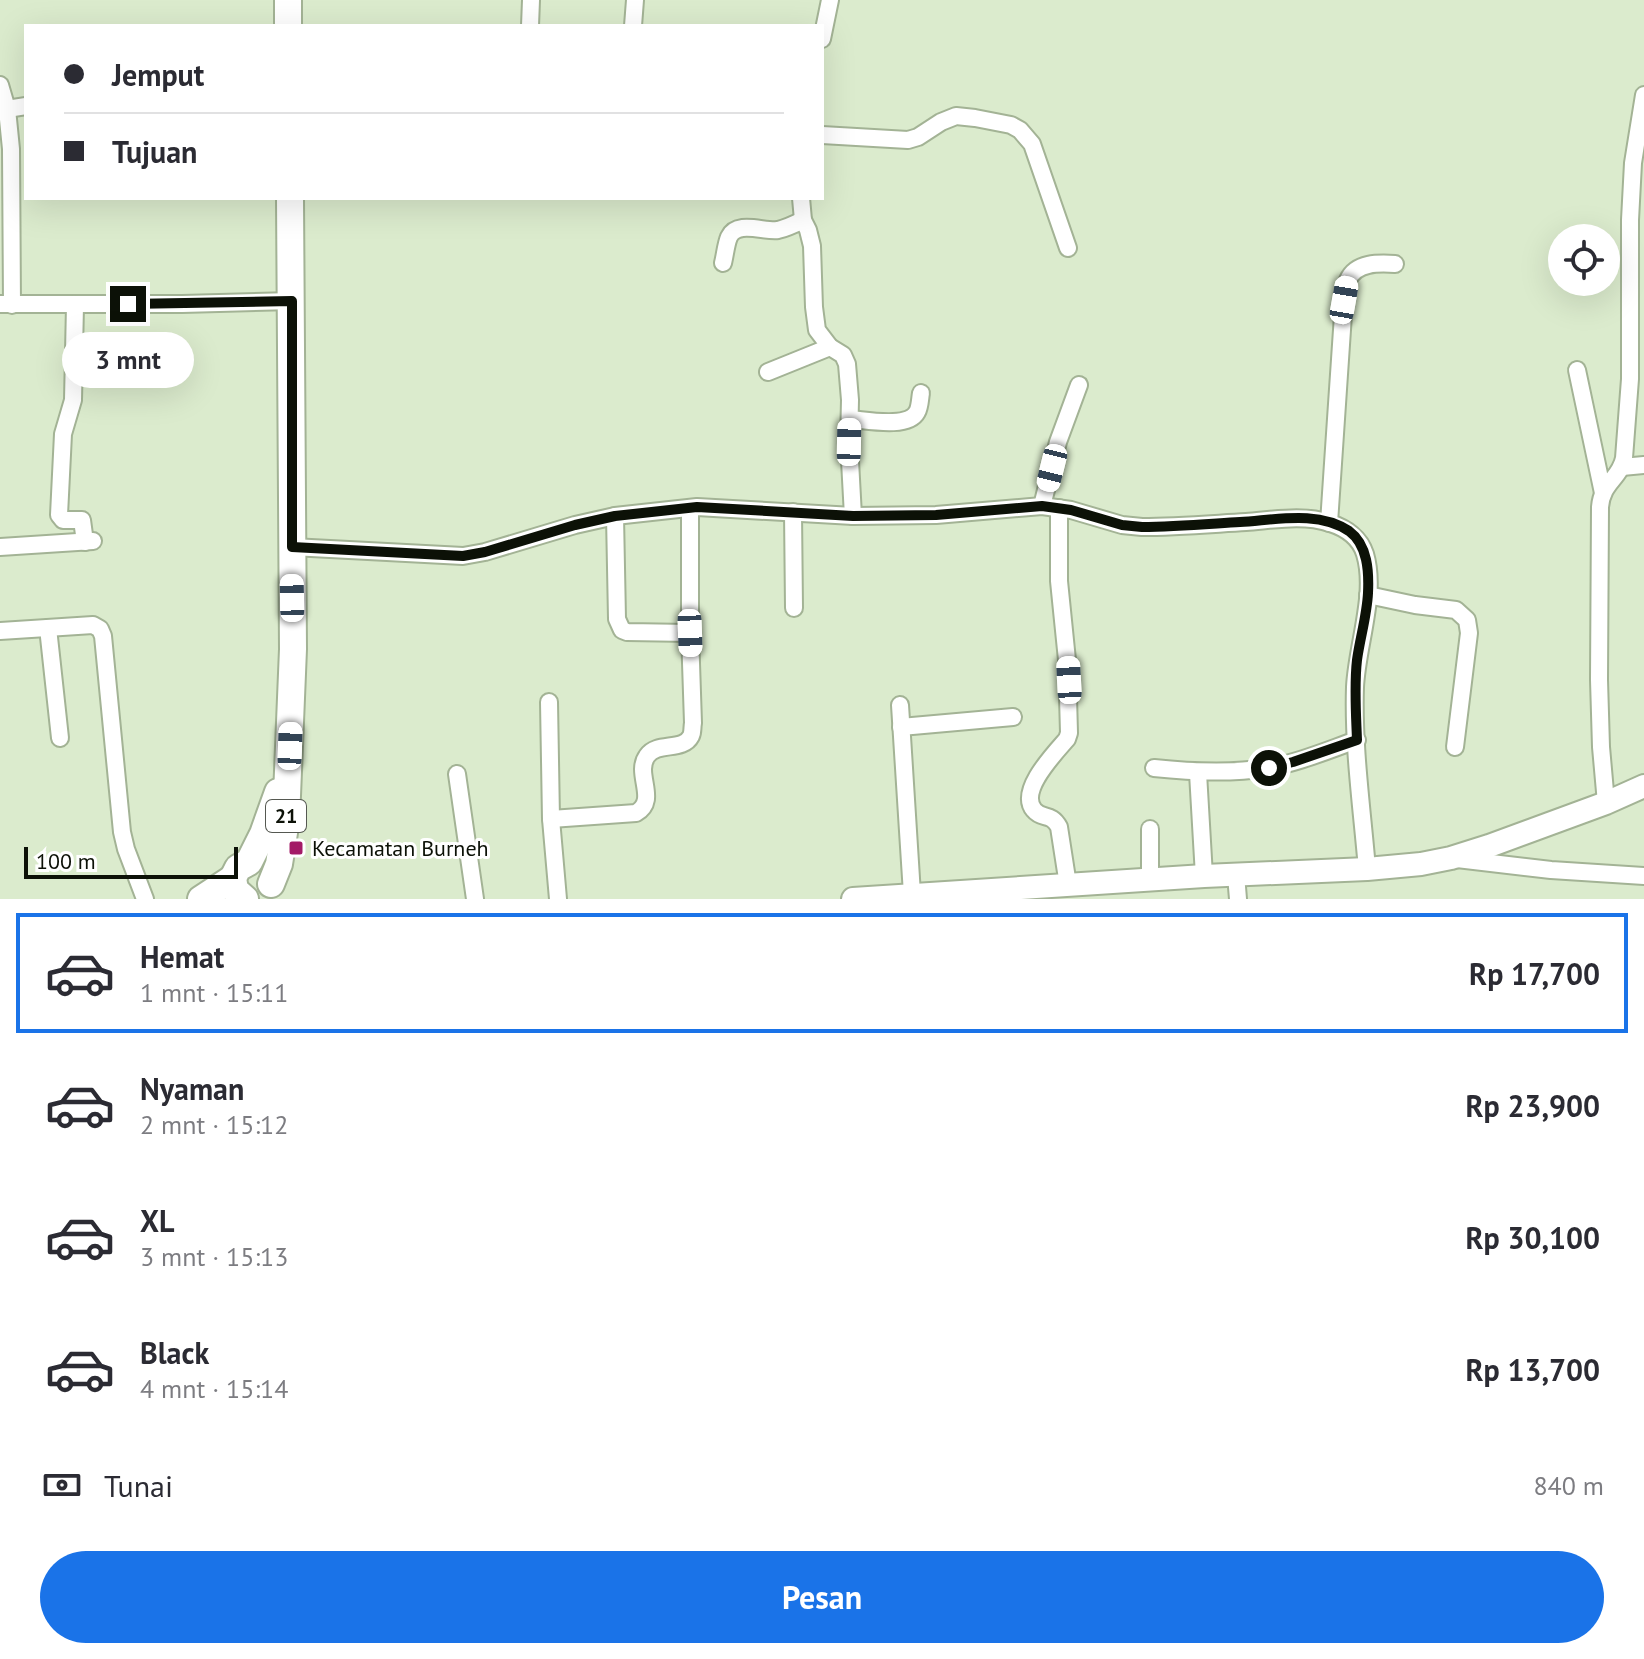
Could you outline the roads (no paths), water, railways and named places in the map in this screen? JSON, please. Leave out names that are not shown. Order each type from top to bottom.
[{"type":"highway","points":[[288,0],[288,24]]},
{"type":"highway","name":"21","points":[[201,899],[256,888],[279,864],[283,841],[293,649],[290,200]]},
{"type":"main road","points":[[853,899],[1421,864],[1451,858],[1606,803],[1644,786]]},
{"type":"street","points":[[530,24],[531,0]]},
{"type":"street","points":[[633,24],[635,0]]},
{"type":"street","points":[[824,29],[830,0]]},
{"type":"street","points":[[0,85],[7,109],[11,149],[6,304],[292,301]]},
{"type":"street","points":[[1606,803],[1599,680],[1599,514],[1606,485],[1622,467],[1637,378],[1630,220],[1633,163],[1644,95]]},
{"type":"street","points":[[7,109],[24,106]]},
{"type":"street","points":[[824,135],[908,140],[956,116],[1011,125],[1032,144],[1068,248]]},
{"type":"street","points":[[801,200],[803,220],[812,246],[817,330],[830,347],[843,355],[847,364],[853,516]]},
{"type":"street","points":[[723,263],[730,235],[735,231],[747,228],[783,229],[803,220]]},
{"type":"street","points":[[1329,523],[1348,278],[1372,263],[1395,264]]},
{"type":"street","points":[[0,547],[90,542],[82,520],[63,520],[59,515],[63,434],[73,400],[75,305]]},
{"type":"street","points":[[768,372],[830,347]]},
{"type":"street","points":[[1577,370],[1603,493]]},
{"type":"street","points":[[1068,885],[1059,827],[1050,816],[1033,809],[1029,792],[1069,733],[1067,660],[1050,507],[1058,442],[1079,385]]},
{"type":"street","points":[[850,419],[909,420],[918,412],[921,393]]},
{"type":"street","points":[[1622,467],[1644,465]]},
{"type":"street","points":[[292,547],[463,556],[615,516],[690,508],[853,516],[936,515],[1050,507],[1142,527],[1284,518],[1315,519],[1329,523],[1348,531],[1356,539],[1364,551],[1367,566],[1368,595],[1355,690],[1367,869]]},
{"type":"street","points":[[551,819],[636,813],[647,799],[642,767],[645,757],[653,749],[683,744],[691,736],[690,508]]},
{"type":"street","points":[[793,512],[794,608]]},
{"type":"street","points":[[615,516],[617,619],[622,630],[690,633]]},
{"type":"street","points":[[1368,595],[1456,610],[1467,620],[1469,633],[1455,747]]},
{"type":"street","points":[[0,631],[93,625],[100,629],[122,832],[145,899]]},
{"type":"street","points":[[48,628],[60,738]]},
{"type":"street","points":[[549,702],[551,819],[558,899]]},
{"type":"street","points":[[900,705],[912,894]]},
{"type":"street","points":[[901,727],[1013,717]]},
{"type":"street","points":[[1154,768],[1198,773],[1269,768],[1357,740]]},
{"type":"street","points":[[1198,773],[1204,876]]},
{"type":"street","points":[[457,774],[475,899]]},
{"type":"street","points":[[1150,829],[1150,880]]},
{"type":"street","points":[[1451,858],[1551,870],[1644,876]]},
{"type":"street","points":[[1236,875],[1238,899]]},
{"type":"place","name":"Kecamatan Burneh","points":[[296,848]]}]
